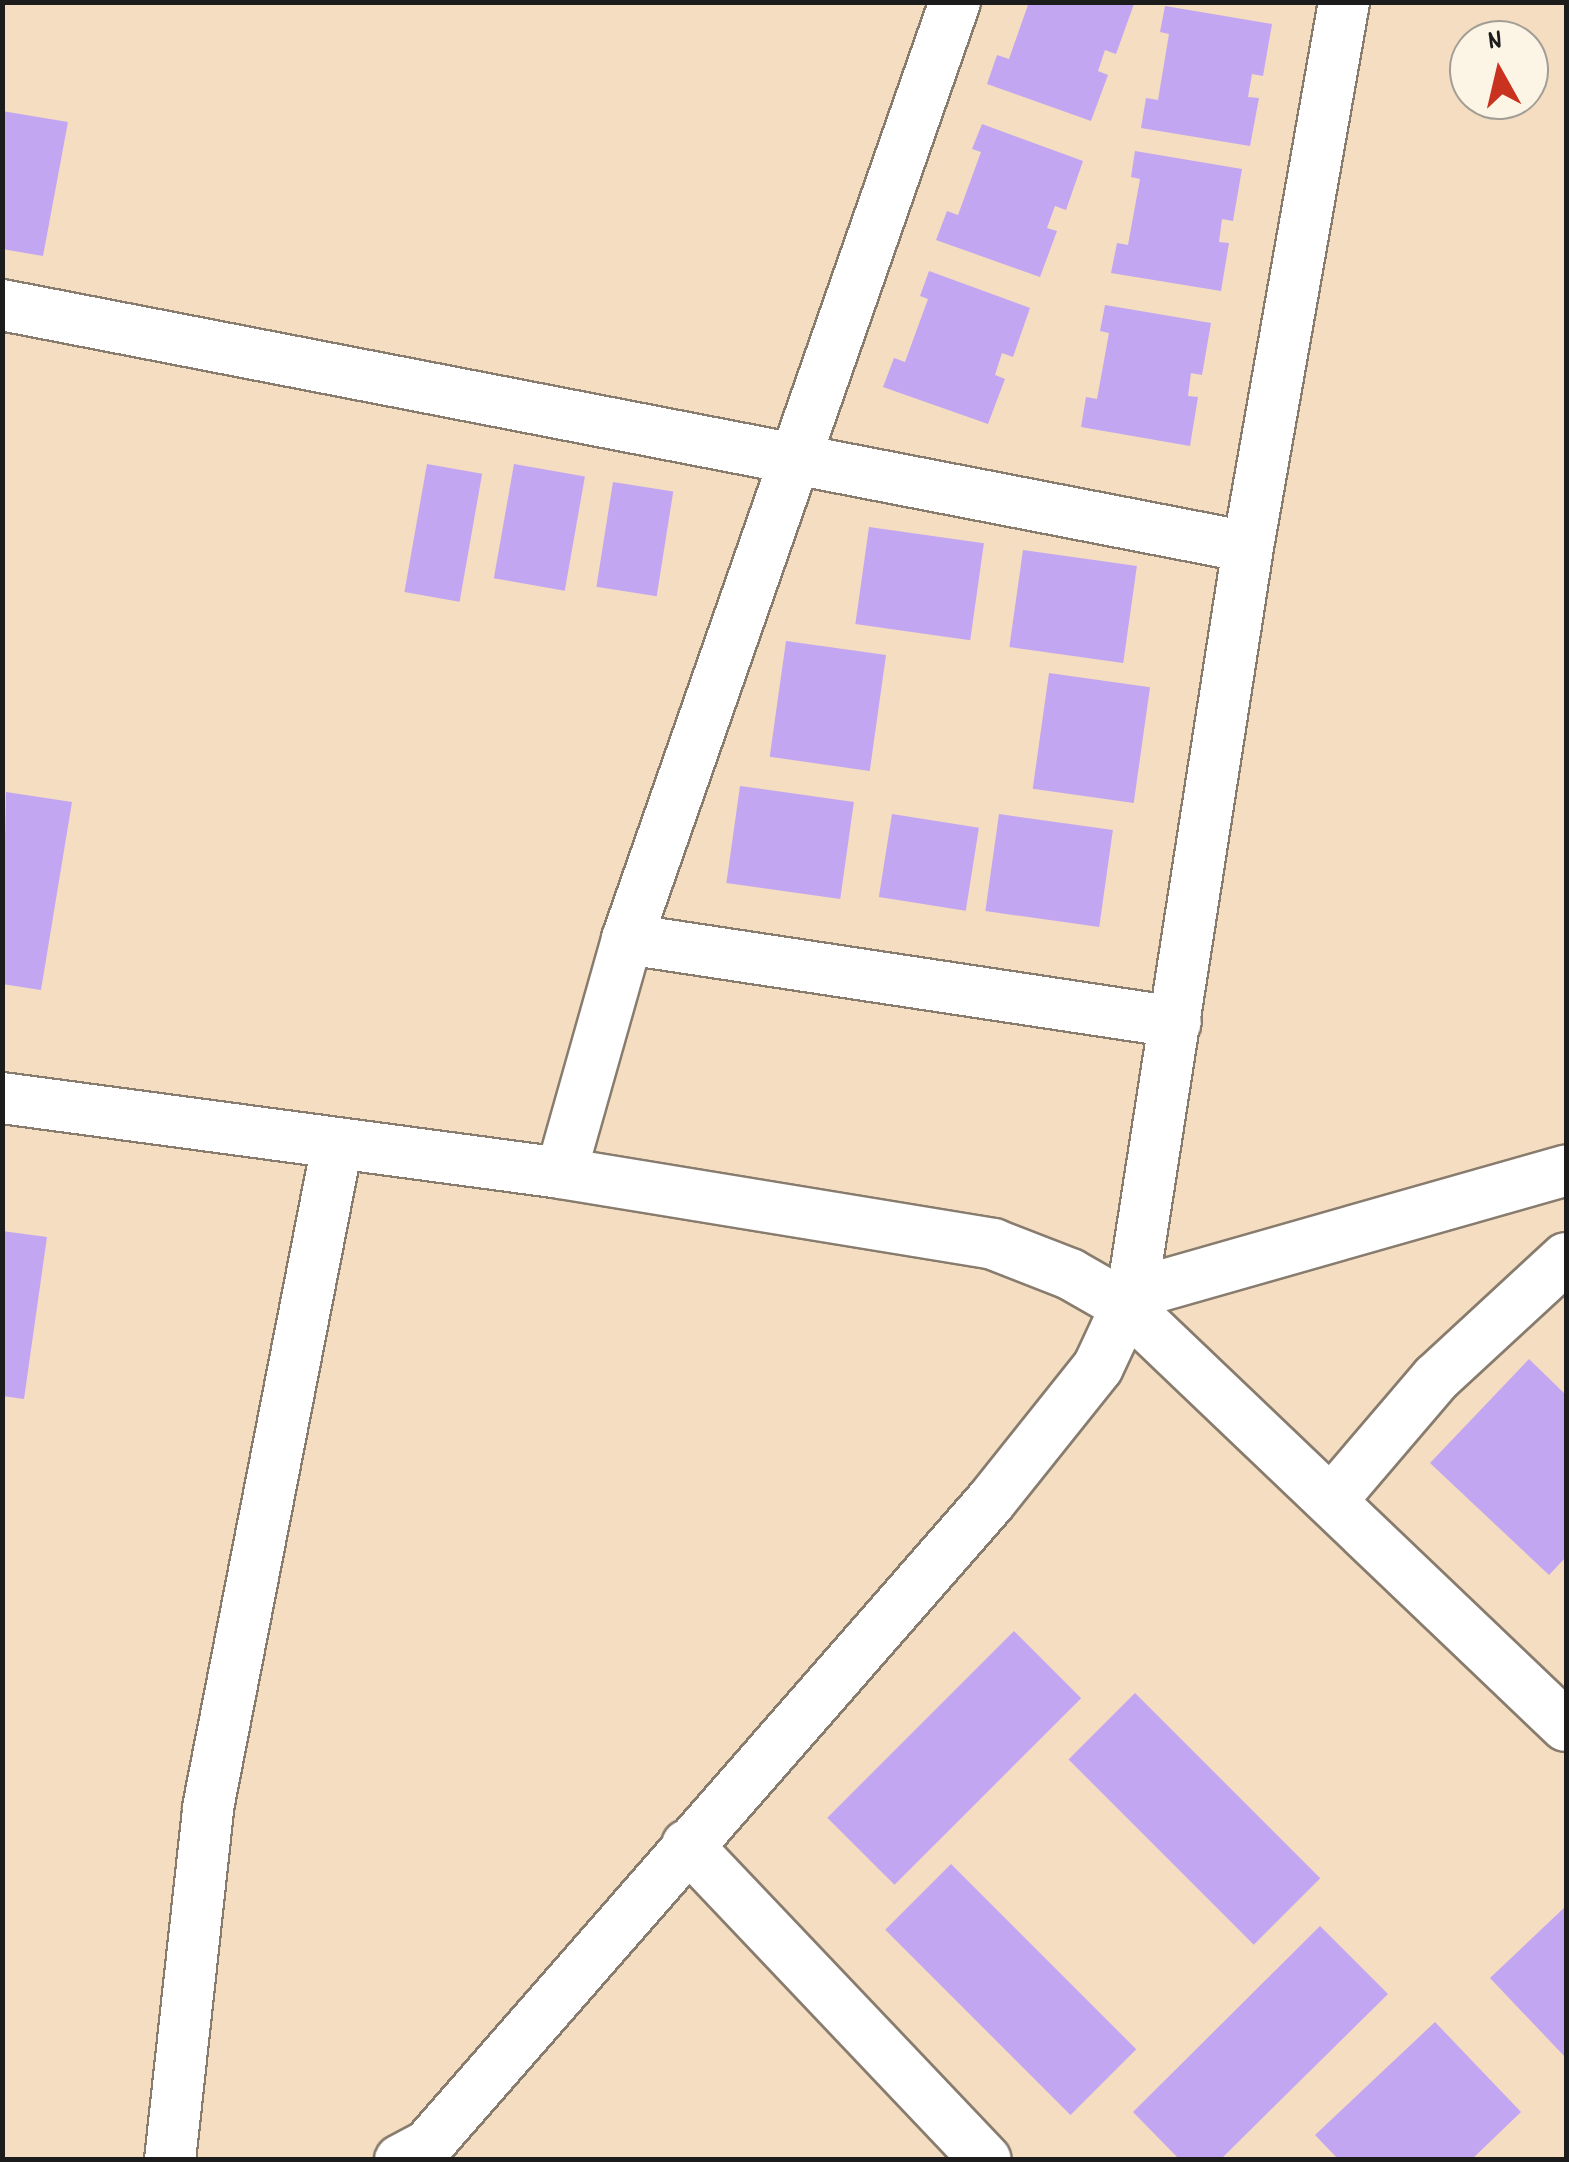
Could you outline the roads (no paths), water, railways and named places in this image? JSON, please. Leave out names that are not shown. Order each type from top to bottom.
[{"type":"street","points":[[560,1173],[628,940],[956,2]]},
{"type":"street","points":[[400,2160],[428,2145],[991,1501],[1098,1367],[1129,1300],[1176,1022],[1248,547],[1344,2]]},
{"type":"street","points":[[2,305],[795,454],[1248,547]]},
{"type":"street","points":[[628,940],[1176,1022]]},
{"type":"street","points":[[2,1098],[560,1173],[993,1244],[1070,1274],[1129,1300],[1566,1726]]},
{"type":"street","points":[[170,2160],[208,1808],[337,1145]]},
{"type":"street","points":[[1129,1300],[1566,1170]]},
{"type":"street","points":[[1331,1501],[1436,1378],[1566,1258]]},
{"type":"street","points":[[687,1845],[986,2160]]}]
